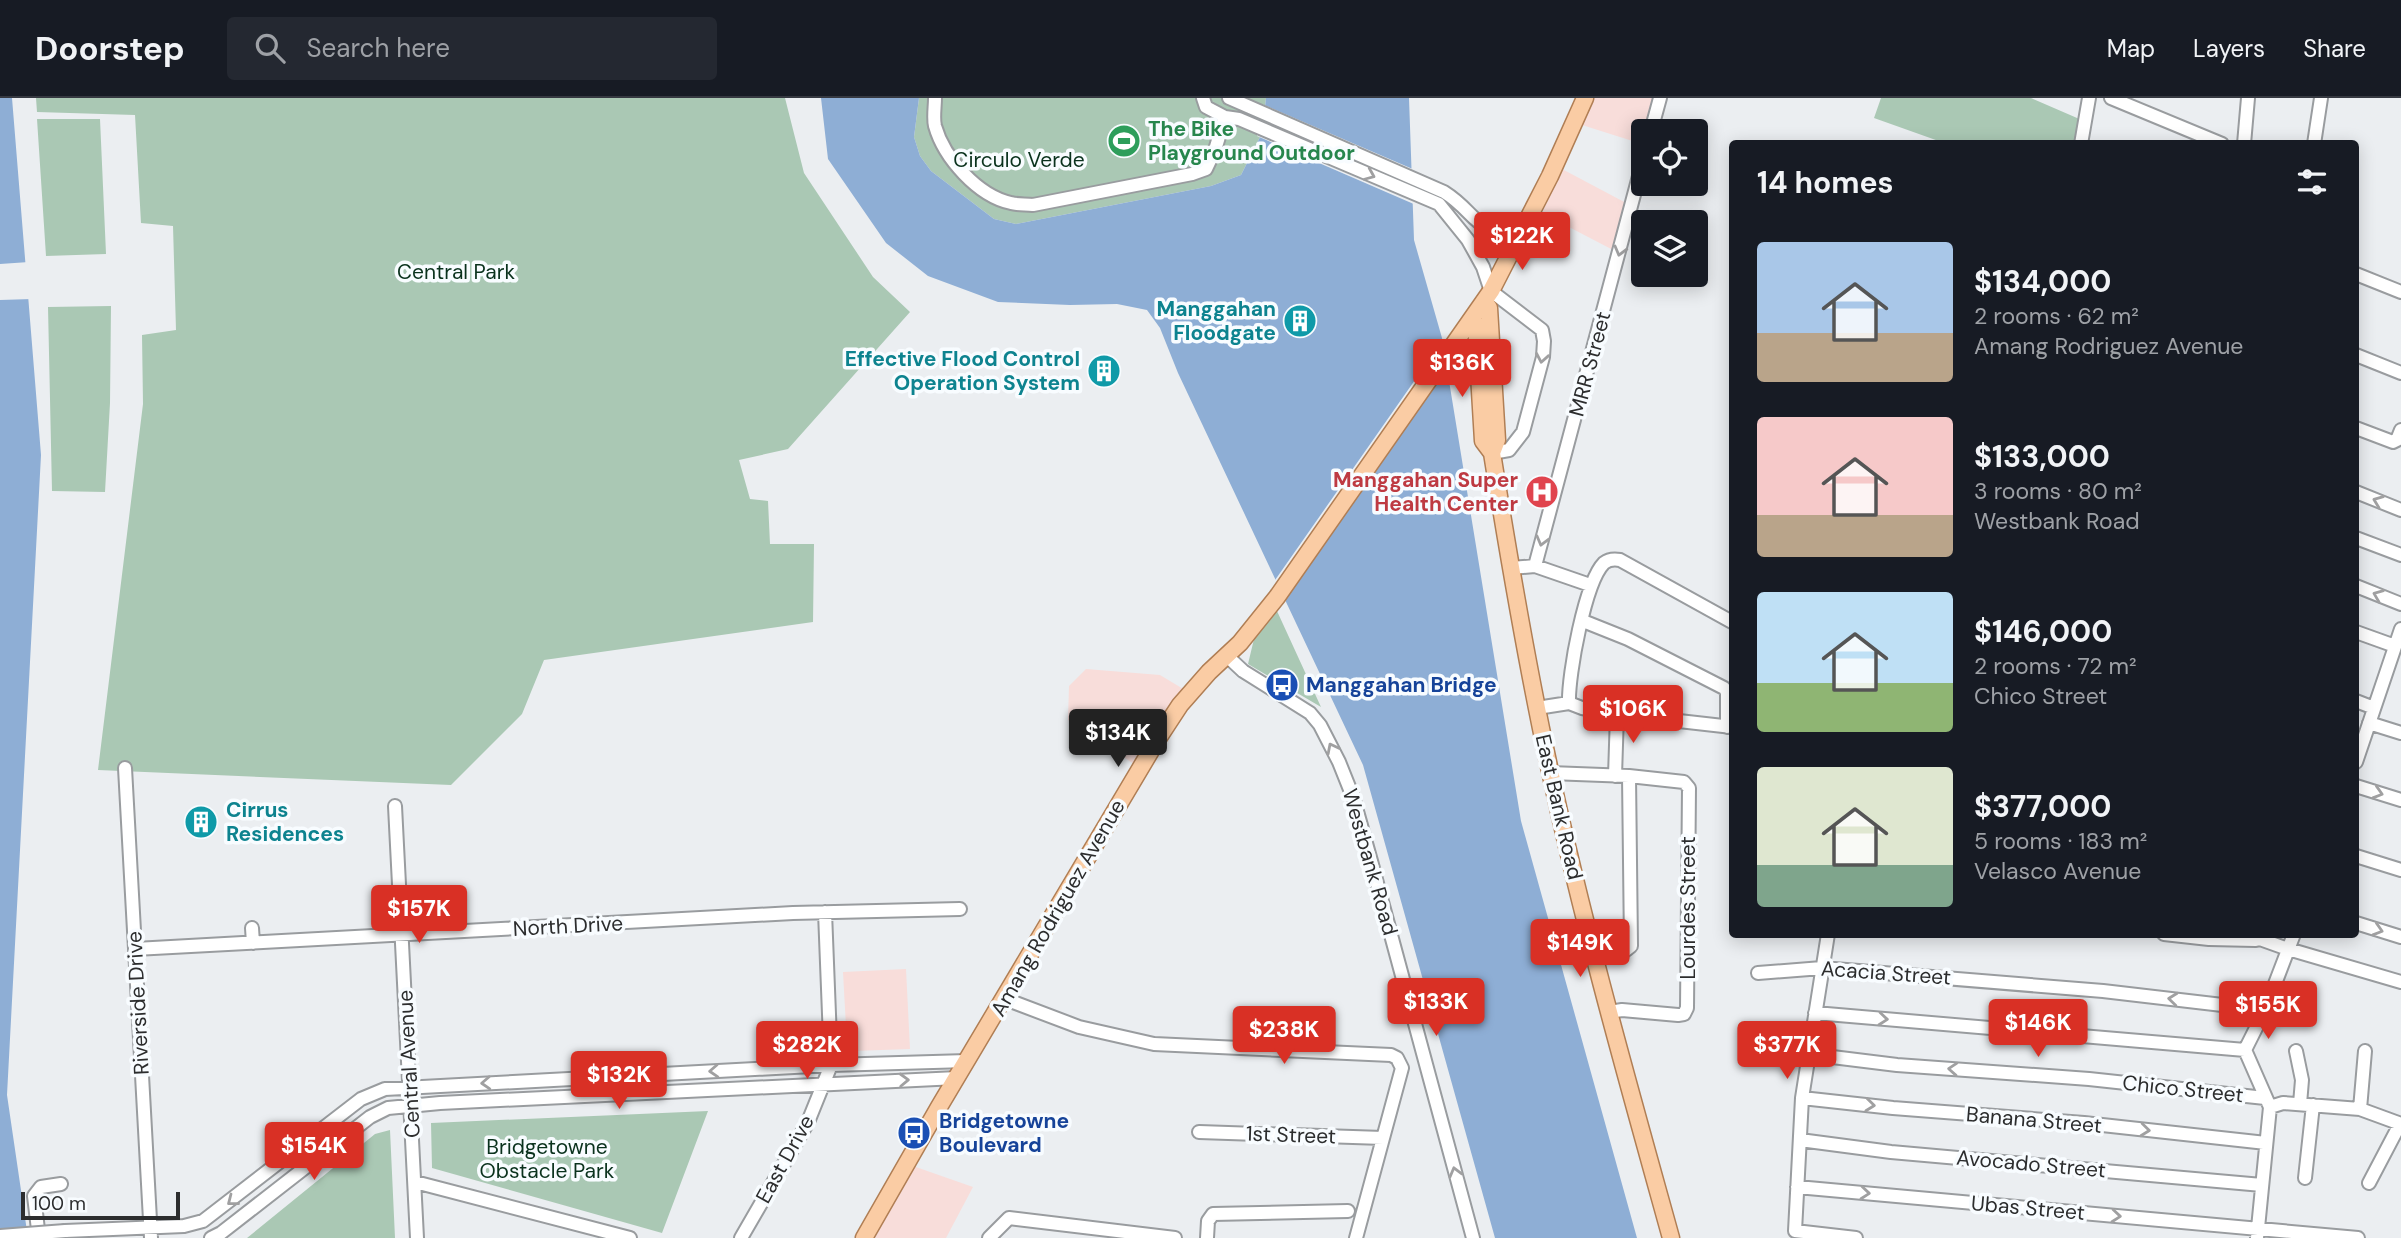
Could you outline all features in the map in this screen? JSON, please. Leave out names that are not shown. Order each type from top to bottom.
[{"type":"main road","name":"Amang Rodriguez Avenue","points":[[864,1238],[1180,705],[1209,672],[1240,643],[1277,597],[1488,296],[1514,248],[1585,98]]},
{"type":"main road","name":"East Bank Road","points":[[1488,296],[1497,440],[1492,453]]},
{"type":"main road","name":"East Bank Road","points":[[1472,320],[1476,326],[1483,441],[1492,453],[1536,708],[1550,773],[1593,955],[1671,1238]]},
{"type":"street","points":[[935,98],[935,124],[942,142],[968,176],[989,195],[1011,203],[1033,205],[1206,169],[1233,117],[1240,109],[1237,101]]},
{"type":"street","points":[[1203,98],[1206,107],[1441,198],[1455,199],[1482,229],[1514,248]]},
{"type":"street","points":[[1654,119],[1660,98]]},
{"type":"street","points":[[2082,140],[2089,98]]},
{"type":"street","points":[[2111,98],[2212,140]]},
{"type":"street","points":[[2244,140],[2248,98]]},
{"type":"street","points":[[2315,140],[2321,98]]},
{"type":"street","points":[[1237,101],[1441,198],[1483,267],[1488,296],[1542,330],[1543,357],[1524,432],[1509,450],[1492,453]]},
{"type":"street","name":"MRR Street","points":[[1535,566],[1634,196]]},
{"type":"street","points":[[1482,229],[1522,231]]},
{"type":"street","points":[[1468,240],[1479,238],[1482,229]]},
{"type":"street","points":[[2359,275],[2401,292]]},
{"type":"street","points":[[2359,356],[2401,373]]},
{"type":"street","points":[[2359,429],[2393,442],[2397,440],[2401,430]]},
{"type":"street","points":[[2359,493],[2401,510]]},
{"type":"street","points":[[2359,539],[2401,555]]},
{"type":"street","points":[[1569,702],[1569,672],[1590,585],[1604,564],[1611,559],[1620,560],[1729,620]]},
{"type":"street","points":[[1511,568],[1535,566],[1590,585]]},
{"type":"street","points":[[2359,587],[2401,604]]},
{"type":"street","points":[[1583,621],[1628,639],[1724,688],[1727,692],[1729,715]]},
{"type":"street","points":[[2359,753],[2374,708],[2395,664],[2395,646],[2401,629]]},
{"type":"street","points":[[2359,633],[2395,646]]},
{"type":"street","name":"Westbank Road","points":[[1227,656],[1243,671],[1310,713],[1320,725],[1339,762],[1353,797],[1473,1238]]},
{"type":"street","points":[[1536,708],[1569,702],[1582,709],[1729,727]]},
{"type":"street","points":[[2359,702],[2374,708]]},
{"type":"street","points":[[1615,776],[1617,714]]},
{"type":"street","points":[[2369,723],[2401,733]]},
{"type":"street","name":"Riverside Drive","points":[[125,768],[136,862],[135,949],[150,1233]]},
{"type":"street","name":"Lourdes Street","points":[[1550,773],[1629,776],[1684,782],[1689,788],[1687,1008],[1684,1014],[1678,1015],[1622,1010],[1609,1012]]},
{"type":"street","points":[[1593,955],[1626,950],[1631,946],[1629,776]]},
{"type":"street","points":[[2359,787],[2401,800]]},
{"type":"street","name":"Central Avenue","points":[[396,806],[417,1238]]},
{"type":"street","points":[[2359,857],[2401,870]]},
{"type":"street","name":"North Drive","points":[[135,949],[825,912],[960,909]]},
{"type":"street","name":"East Drive","points":[[741,1238],[807,1122],[831,1065],[825,912]]},
{"type":"street","points":[[2359,924],[2401,937]]},
{"type":"street","points":[[252,928],[253,943]]},
{"type":"street","points":[[1827,938],[1802,1098],[1797,1234],[1856,1238]]},
{"type":"street","points":[[2200,938],[2260,940]]},
{"type":"street","points":[[2255,938],[2401,982]]},
{"type":"street","points":[[2258,1233],[2267,1103],[2245,1050],[2265,1010],[2292,938]]},
{"type":"street","name":"Acacia Street","points":[[1758,973],[1822,968],[2103,991],[2265,1010]]},
{"type":"street","points":[[1005,999],[1079,1027],[1130,1040],[1172,1046],[1391,1055],[1397,1058],[1402,1068],[1356,1238]]},
{"type":"street","points":[[1815,1013],[2245,1050]]},
{"type":"street","points":[[2296,1051],[2306,1104],[2305,1178]]},
{"type":"street","points":[[2360,1109],[2365,1051]]},
{"type":"street","name":"Chico Street","points":[[1808,1055],[1897,1065],[2089,1079],[2267,1103],[2360,1109],[2401,1124]]},
{"type":"street","points":[[0,1236],[65,1231],[150,1233],[203,1221],[361,1099],[385,1089],[831,1065],[967,1061]]},
{"type":"street","points":[[1402,1068],[1425,1062]]},
{"type":"street","points":[[211,1238],[379,1111],[411,1105],[957,1078]]},
{"type":"street","name":"Banana Street","points":[[1802,1098],[2084,1123],[2266,1143]]},
{"type":"street","points":[[2369,1184],[2401,1124]]},
{"type":"street","name":"1st Street","points":[[1199,1132],[1383,1138]]},
{"type":"street","name":"Avocado Street","points":[[1800,1140],[1891,1152],[2262,1185]]},
{"type":"street","points":[[415,1182],[630,1238]]},
{"type":"street","points":[[39,1238],[34,1196],[41,1187],[61,1184]]},
{"type":"street","name":"Ubas Street","points":[[1797,1187],[2258,1233],[2358,1238]]},
{"type":"street","points":[[1208,1238],[1208,1221],[1213,1214],[1348,1211]]},
{"type":"street","points":[[989,1238],[1009,1218],[1175,1238]]},
{"type":"shaded area","points":[[1593,98],[1656,98],[1650,119],[1631,119],[1631,141],[1582,125]]},
{"type":"shaded area","points":[[1562,169],[1628,204],[1615,251],[1542,213]]},
{"type":"shaded area","points":[[1086,669],[1160,675],[1185,690],[1137,766],[1068,720],[1069,686]]},
{"type":"shaded area","points":[[906,969],[910,1049],[849,1049],[843,972]]},
{"type":"shaded area","points":[[913,1166],[973,1187],[946,1238],[875,1238]]},
{"type":"green space","name":"Central Park","points":[[36,98],[785,98],[804,173],[873,277],[910,312],[788,449],[739,460],[750,499],[768,501],[770,544],[814,544],[813,622],[544,660],[522,714],[451,785],[98,770],[143,404],[142,335],[176,330],[173,226],[141,223],[135,115],[37,112]]},
{"type":"green space","name":"Circulo Verde","points":[[919,98],[1266,98],[1262,133],[1241,175],[1211,186],[1016,224],[994,219],[931,171],[920,156],[914,137]]},
{"type":"green space","points":[[1881,98],[2031,98],[2084,121],[2080,140],[1936,140],[1874,118]]},
{"type":"green space","points":[[37,119],[100,119],[106,254],[46,256]]},
{"type":"green space","points":[[111,306],[110,403],[105,492],[52,491],[48,307]]},
{"type":"green space","points":[[1277,611],[1321,707],[1248,664],[1254,639]]},
{"type":"green space","name":"Bridgetowne Obstacle Park","points":[[708,1111],[662,1233],[432,1168],[431,1123]]},
{"type":"green space","points":[[390,1130],[395,1238],[247,1238],[375,1134]]},
{"type":"water","points":[[0,98],[12,98],[41,455],[7,1095],[28,1238],[0,1238]]},
{"type":"water","points":[[821,98],[919,98],[914,137],[920,156],[931,171],[994,219],[1016,224],[1211,186],[1241,175],[1262,133],[1266,98],[1409,98],[1414,240],[1442,338],[1521,821],[1637,1238],[1495,1238],[1363,765],[1178,373],[1160,328],[1147,310],[1117,304],[998,302],[928,276],[886,243],[828,159]]},
{"type":"pier","points":[[1262,104],[1415,170],[1416,205],[1257,136]]},
{"type":"pier","points":[[29,262],[32,299],[0,300],[0,264]]},
{"type":"pier","points":[[1445,337],[1449,363],[1282,602],[1273,583]]},
{"type":"place","name":"The Bike Playground Outdoor","points":[[1124,141]]},
{"type":"place","name":"Manggahan Floodgate","points":[[1300,321]]},
{"type":"place","name":"Effective Flood Control Operation System","points":[[1104,371]]},
{"type":"place","name":"Manggahan Super Health Center","points":[[1542,492]]},
{"type":"place","name":"Manggahan Bridge","points":[[1282,685]]},
{"type":"place","name":"Cirrus Residences","points":[[201,822]]},
{"type":"place","name":"Bridgetowne Boulevard","points":[[914,1133]]}]
